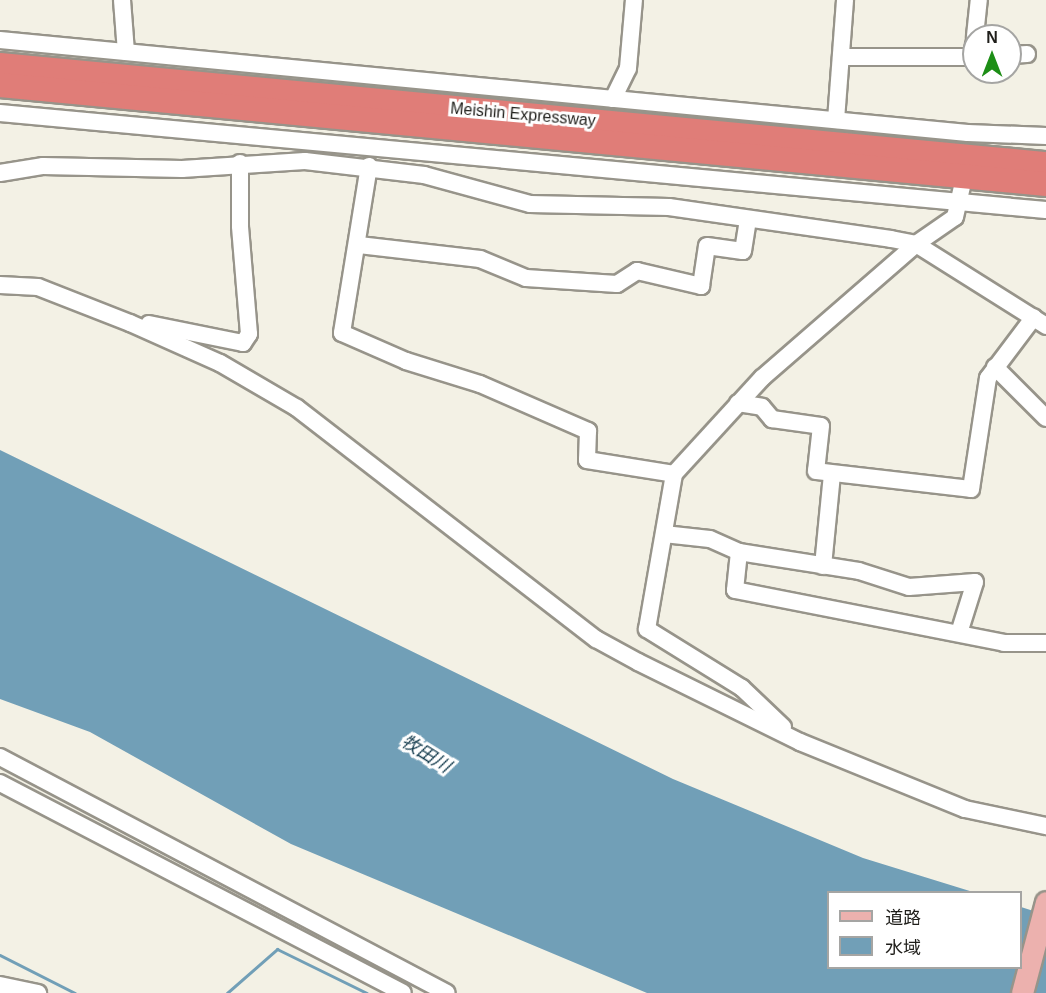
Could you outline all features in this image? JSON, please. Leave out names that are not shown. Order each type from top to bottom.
[{"type":"highway","name":"Meishin Expressway","points":[[0,65],[1046,164]]},
{"type":"highway","name":"Meishin Expressway","points":[[0,85],[1046,184]]},
{"type":"main road","points":[[1022,993],[1046,902]]},
{"type":"street","points":[[122,0],[126,52]]},
{"type":"street","points":[[613,99],[628,68],[634,0]]},
{"type":"street","points":[[836,120],[845,0]]},
{"type":"street","points":[[976,24],[979,0]]},
{"type":"street","points":[[0,40],[126,52],[311,78],[613,99],[640,108],[836,120],[967,140],[1046,136]]},
{"type":"street","points":[[841,57],[962,53]]},
{"type":"street","points":[[1022,54],[1027,54]]},
{"type":"street","points":[[0,112],[305,133],[633,163],[962,194],[1046,210]]},
{"type":"street","points":[[305,133],[305,161]]},
{"type":"street","points":[[0,173],[42,166],[182,169],[240,163],[305,161],[369,166],[424,175],[531,204],[669,207],[916,244],[1040,322],[995,367],[985,390],[971,489],[816,471],[821,426],[772,419],[762,407],[738,403]]},
{"type":"street","points":[[130,323],[243,343],[249,334],[240,226],[240,163]]},
{"type":"street","points":[[369,166],[359,245],[342,333],[406,361],[480,384],[588,431],[587,460],[674,474]]},
{"type":"street","points":[[800,742],[742,688],[647,629],[674,474],[762,378],[916,244],[955,217],[962,194]]},
{"type":"street","points":[[359,245],[480,258],[526,278],[617,284],[637,271],[701,286],[707,246],[743,251],[748,219]]},
{"type":"street","points":[[0,285],[38,287],[130,323],[220,363],[297,408],[596,639],[800,742],[966,809],[1046,826]]},
{"type":"street","points":[[995,367],[1046,418]]},
{"type":"street","points":[[823,566],[832,474]]},
{"type":"street","points":[[664,534],[710,539],[739,552],[859,571],[909,587],[975,582],[959,633]]},
{"type":"street","points":[[739,552],[735,590],[1004,643],[1046,643]]},
{"type":"street","points":[[0,757],[447,993]]},
{"type":"street","points":[[0,783],[403,993]]},
{"type":"street","points":[[0,985],[38,993]]},
{"type":"water","name":"牧田川","points":[[0,450],[673,779],[863,858],[970,891],[827,891],[827,969],[1022,969],[1022,907],[1046,915],[1046,993],[647,993],[291,844],[90,732],[0,699]]},
{"type":"waterway","points":[[227,993],[277,949],[367,993]]},
{"type":"waterway","points":[[0,955],[75,993]]}]
